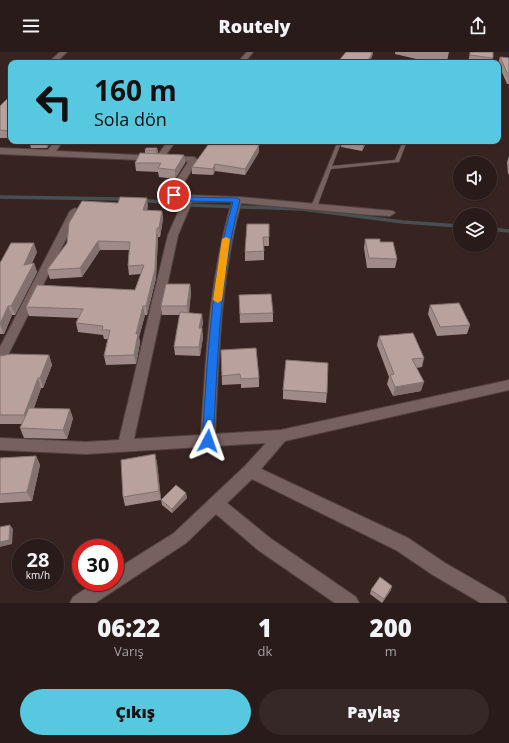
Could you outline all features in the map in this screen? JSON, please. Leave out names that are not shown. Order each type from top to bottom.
[{"type":"street","points":[[55,60],[64,52]]},
{"type":"street","points":[[243,60],[250,52]]},
{"type":"street","points":[[50,153],[57,144]]},
{"type":"street","points":[[159,159],[170,144]]},
{"type":"street","points":[[0,151],[194,160],[173,192],[185,204],[314,207],[339,212],[390,214]]},
{"type":"street","points":[[125,446],[173,234],[185,204]]},
{"type":"street","points":[[208,441],[215,322],[223,260],[235,205]]},
{"type":"street","points":[[0,358],[75,211]]},
{"type":"street","points":[[0,444],[86,448],[281,436],[509,385]]},
{"type":"street","points":[[124,574],[180,538],[250,471],[281,436]]},
{"type":"street","points":[[250,471],[402,544],[439,569],[498,603]]},
{"type":"street","points":[[216,504],[264,544],[350,603]]},
{"type":"street","points":[[79,603],[98,591]]},
{"type":"lane","points":[[314,207],[339,144]]},
{"type":"lane","points":[[329,168],[397,161],[404,144]]},
{"type":"building","points":[[346,52],[372,52],[368,60],[339,60]]},
{"type":"building","points":[[470,52],[493,52],[493,58],[470,55]]},
{"type":"building","points":[[500,57],[509,58],[509,77]]},
{"type":"building","points":[[8,98],[8,131],[0,130],[0,106]]},
{"type":"building","points":[[209,144],[259,145],[245,169],[215,164],[213,169],[192,167]]},
{"type":"building","points":[[146,148],[157,148],[156,150],[145,150]]},
{"type":"building","points":[[140,153],[184,155],[175,170],[158,168],[161,163],[135,163]]},
{"type":"building","points":[[120,197],[147,198],[143,210],[162,211],[159,228],[157,228],[155,269],[146,306],[143,306],[136,334],[138,334],[134,355],[104,356],[110,330],[102,330],[103,326],[76,323],[83,309],[26,307],[37,285],[135,290],[144,265],[128,266],[130,242],[98,241],[80,268],[47,270],[67,243],[69,223],[82,201],[118,203]]},
{"type":"building","points":[[247,224],[269,224],[269,237],[263,237],[264,251],[245,252]]},
{"type":"building","points":[[365,239],[380,239],[380,242],[393,242],[397,259],[369,258]]},
{"type":"building","points":[[11,243],[34,243],[24,265],[34,263],[11,306],[8,306],[0,324],[0,263]]},
{"type":"building","points":[[166,284],[190,284],[187,306],[161,306]]},
{"type":"building","points":[[271,294],[273,313],[240,314],[239,295]]},
{"type":"building","points":[[459,303],[470,325],[440,327],[430,305]]},
{"type":"building","points":[[180,312],[202,314],[199,328],[202,328],[199,347],[174,347]]},
{"type":"building","points":[[413,333],[424,358],[412,359],[424,382],[395,387],[390,375],[394,374],[379,336]]},
{"type":"building","points":[[256,348],[259,378],[241,379],[240,374],[222,376],[221,350]]},
{"type":"building","points":[[11,354],[49,355],[40,378],[38,378],[24,415],[0,415],[0,356]]},
{"type":"building","points":[[286,360],[328,363],[327,393],[283,390]]},
{"type":"building","points":[[29,408],[70,409],[63,430],[20,428]]},
{"type":"building","points":[[155,454],[159,491],[123,497],[121,460]]},
{"type":"building","points":[[36,456],[27,492],[0,494],[0,458]]},
{"type":"building","points":[[176,485],[186,493],[172,509],[161,500]]},
{"type":"building","points":[[10,525],[9,540],[0,542],[0,527]]},
{"type":"building","points":[[380,577],[392,586],[384,599],[371,590]]},
{"type":"waterway","points":[[0,197],[124,199]]},
{"type":"waterway","points":[[141,200],[188,205],[302,209],[403,222],[453,226]]},
{"type":"waterway","points":[[497,230],[509,231]]},
{"type":"slow traffic","points":[[218,300],[226,239]]},
{"type":"route","points":[[174,195],[178,198],[188,199],[237,200],[227,234],[220,280],[215,322],[208,441]]}]
